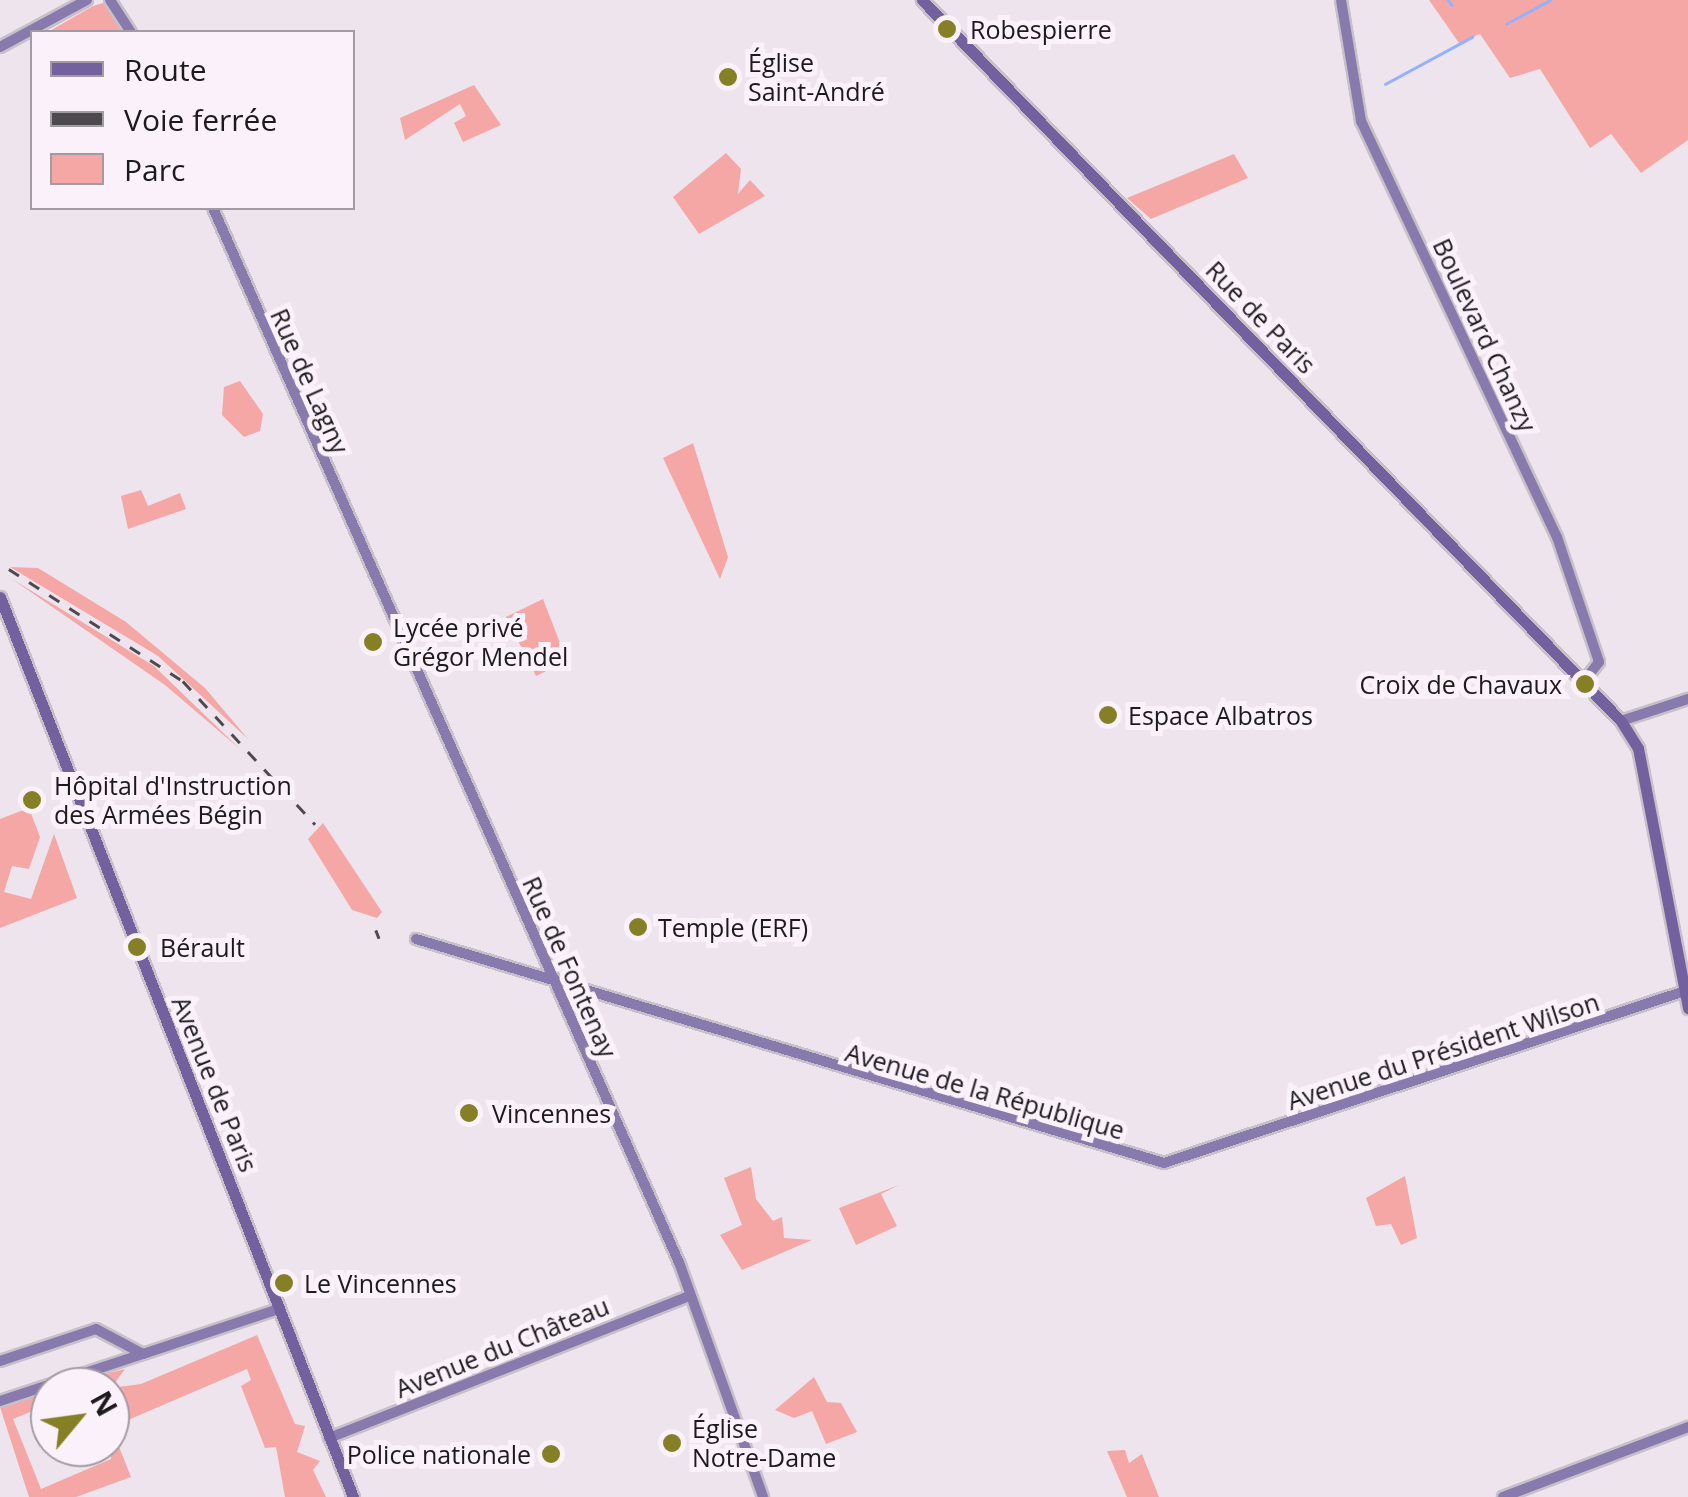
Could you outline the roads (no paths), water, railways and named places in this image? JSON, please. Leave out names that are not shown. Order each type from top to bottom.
[{"type":"main road","name":"Rue de Paris","points":[[922,0],[1586,680],[1621,721],[1640,756],[1688,1008]]},
{"type":"main road","name":"Avenue de Paris","points":[[0,597],[353,1497]]},
{"type":"street","points":[[33,30],[87,0]]},
{"type":"street","points":[[110,0],[130,30]]},
{"type":"street","name":"Boulevard Chanzy","points":[[1342,0],[1361,121],[1557,537],[1600,662],[1586,680]]},
{"type":"street","points":[[0,48],[30,31]]},
{"type":"street","name":"Rue de Lagny","points":[[214,210],[372,570]]},
{"type":"street","name":"Rue de Fontenay","points":[[372,570],[690,1296],[763,1497]]},
{"type":"street","points":[[1621,721],[1688,699]]},
{"type":"street","name":"Avenue de la République","points":[[416,939],[795,1056],[1164,1163]]},
{"type":"street","name":"Avenue du Président Wilson","points":[[1164,1163],[1685,991]]},
{"type":"street","name":"Avenue du Château","points":[[329,1438],[690,1296]]},
{"type":"street","points":[[0,1401],[278,1308]]},
{"type":"street","points":[[0,1361],[96,1329],[143,1354]]},
{"type":"street","points":[[118,1360],[126,1343]]},
{"type":"street","points":[[1503,1497],[1688,1427]]},
{"type":"waterway","points":[[1448,0],[1452,5]]},
{"type":"waterway","points":[[1530,11],[1550,0]]},
{"type":"waterway","points":[[1511,21],[1528,12]]},
{"type":"waterway","points":[[1385,84],[1472,37]]},
{"type":"railway","points":[[9,569],[183,681],[315,824]]},
{"type":"railway","points":[[376,930],[379,938]]},
{"type":"place","name":"Robespierre","points":[[947,29]]},
{"type":"place","name":"Église Saint-André","points":[[728,77]]},
{"type":"place","name":"Lycée privé Grégor Mendel","points":[[373,642]]},
{"type":"place","name":"Croix de Chavaux","points":[[1585,684]]},
{"type":"place","name":"Espace Albatros","points":[[1108,715]]},
{"type":"place","name":"Hôpital d'Instruction des Armées Bégin","points":[[32,800]]},
{"type":"place","name":"Temple (ERF)","points":[[638,927]]},
{"type":"place","name":"Bérault","points":[[137,947]]},
{"type":"place","name":"Vincennes","points":[[469,1113]]},
{"type":"place","name":"Le Vincennes","points":[[284,1283]]},
{"type":"place","name":"Église Notre-Dame","points":[[672,1443]]},
{"type":"place","name":"Police nationale","points":[[551,1454]]}]
